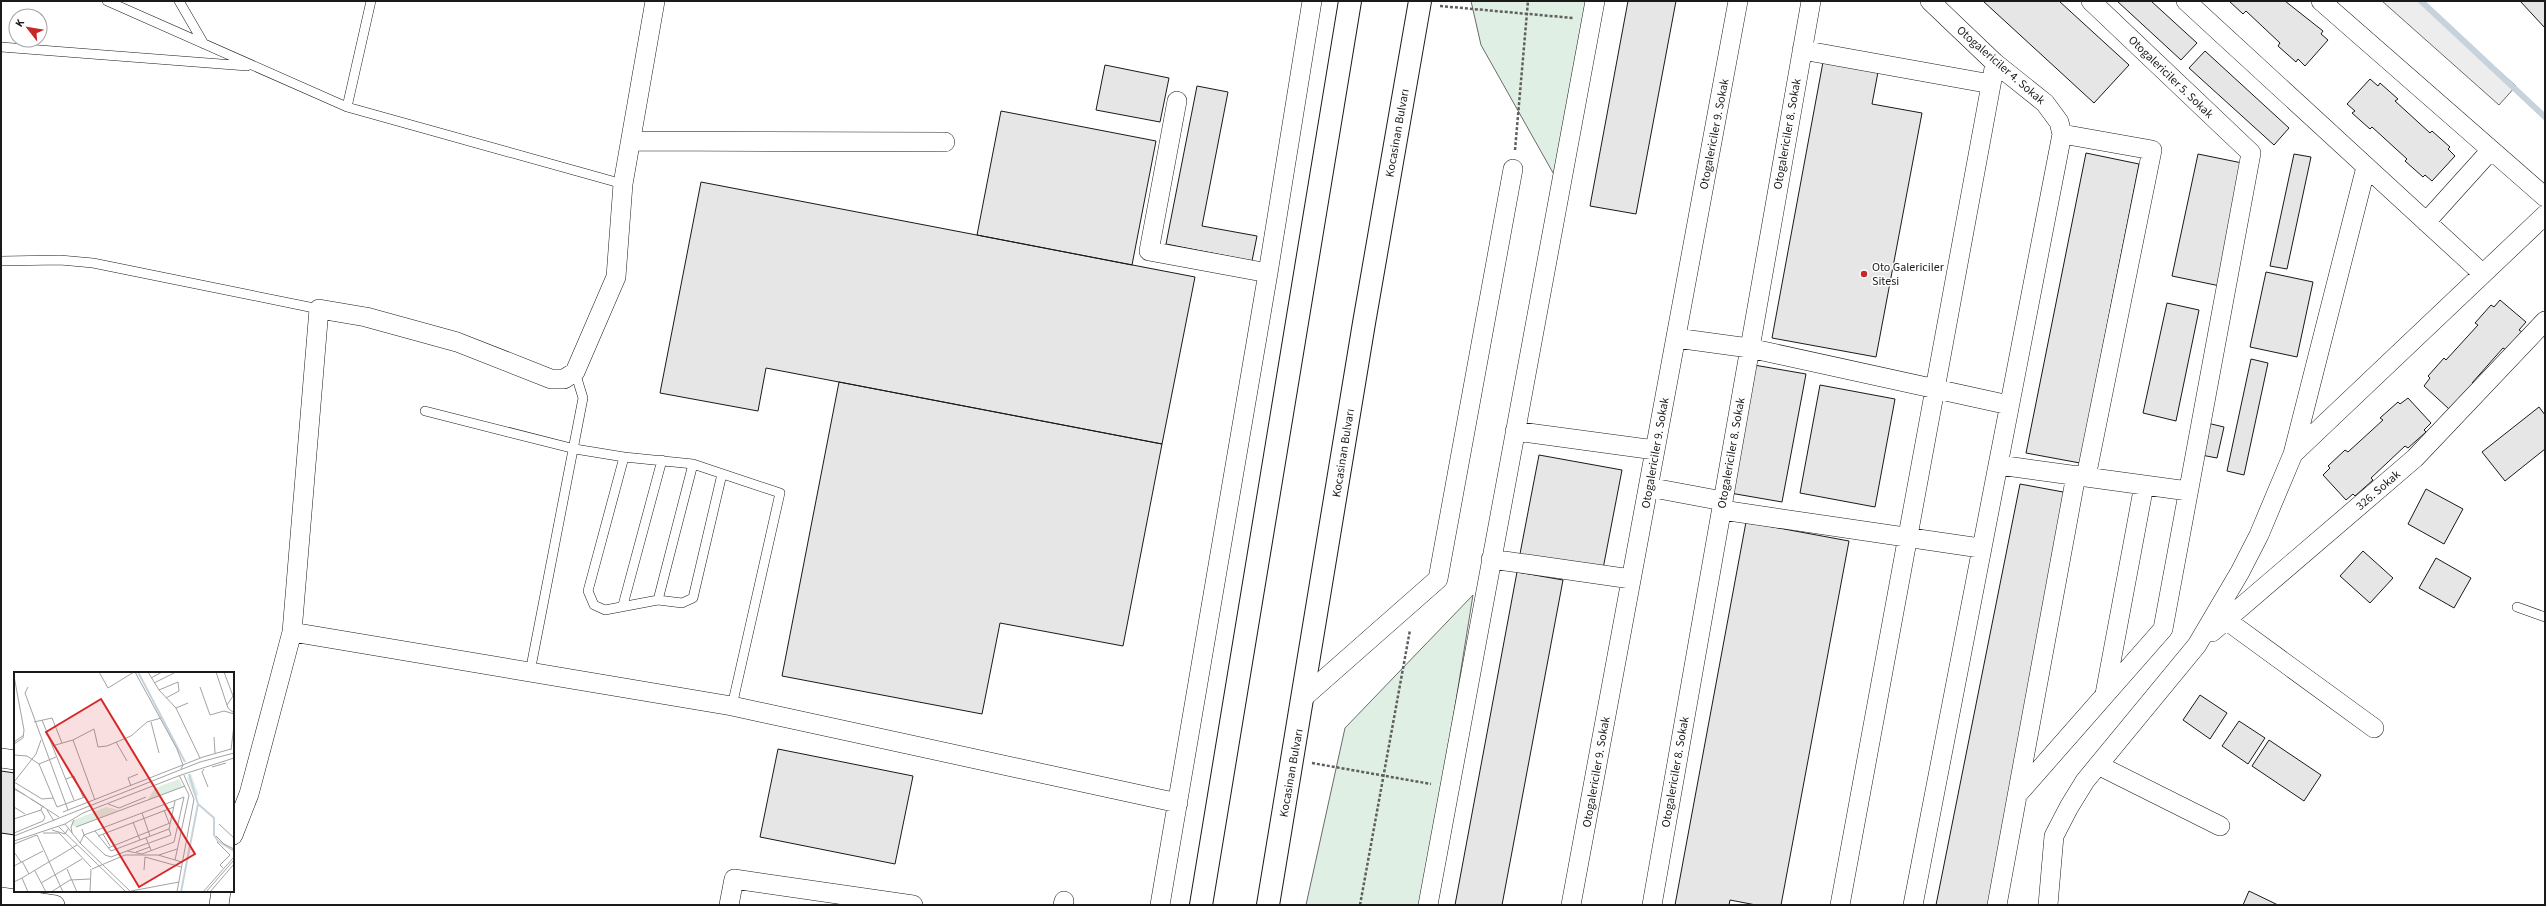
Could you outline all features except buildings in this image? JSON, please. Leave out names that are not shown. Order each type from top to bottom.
[{"type":"highway","points":[[1201,905],[1350,1]]},
{"type":"highway","name":"Kocasinan Bulvarı","points":[[1268,905],[1304,697],[1364,323],[1420,3]]},
{"type":"street","points":[[234,829],[241,793],[292,632],[319,308],[366,317],[442,338],[551,380],[564,379],[575,372],[616,278],[623,184],[655,1]]},
{"type":"street","points":[[1160,905],[1268,273],[1312,1]]},
{"type":"street","points":[[1428,905],[1594,1]]},
{"type":"street","name":"Otogalericiler 9. Sokak","points":[[1571,905],[1738,1]]},
{"type":"street","name":"Otogalericiler 8. Sokak","points":[[1652,905],[1811,1]]},
{"type":"street","name":"Otogalericiler 4. Sokak","points":[[1930,1],[1996,64],[2045,104],[2059,122],[2062,134]]},
{"type":"street","name":"Otogalericiler 5. Sokak","points":[[2091,1],[2251,153],[2188,491]]},
{"type":"street","points":[[2186,1],[2483,274]]},
{"type":"street","points":[[2321,1],[2545,197]]},
{"type":"street","points":[[1802,50],[1991,84]]},
{"type":"street","points":[[1840,905],[1991,84],[1996,64]]},
{"type":"street","points":[[1177,102],[1149,252],[1268,273]]},
{"type":"street","points":[[1913,905],[1980,548],[1999,465],[2008,405],[2062,134],[2152,150],[2081,476],[1997,905]]},
{"type":"street","points":[[631,141],[944,142]]},
{"type":"street","points":[[2426,222],[2491,150]]},
{"type":"street","points":[[2048,905],[2054,836],[2081,787],[2197,645],[2240,572],[2259,535],[2293,454],[2366,167]]},
{"type":"street","points":[[1304,697],[1438,579],[1513,169]]},
{"type":"street","points":[[2293,454],[2545,216]]},
{"type":"street","name":"326. Sokak","points":[[2197,645],[2416,458],[2545,322]]},
{"type":"street","points":[[1676,338],[1749,348],[2008,405]]},
{"type":"street","points":[[1515,431],[1655,450]]},
{"type":"street","points":[[1999,465],[2188,491],[2163,629],[2018,794]]},
{"type":"street","points":[[2105,695],[2144,485]]},
{"type":"street","points":[[1648,487],[1722,506],[1980,548]]},
{"type":"street","points":[[1492,559],[1631,579]]},
{"type":"street","points":[[2226,620],[2374,728]]},
{"type":"street","points":[[292,632],[732,706],[1178,803]]},
{"type":"street","points":[[1,758],[14,760]]},
{"type":"street","points":[[2098,765],[2220,826]]},
{"type":"street","points":[[729,905],[734,879],[913,905]]},
{"type":"street","points":[[219,905],[220,892]]},
{"type":"street","points":[[1,897],[55,905]]},
{"type":"lane","points":[[106,1],[347,107],[623,184]]},
{"type":"lane","points":[[179,1],[204,44]]},
{"type":"lane","points":[[347,107],[372,1]]},
{"type":"lane","points":[[1,47],[254,66]]},
{"type":"lane","points":[[1,261],[60,260],[93,263],[319,308]]},
{"type":"lane","points":[[530,672],[575,449],[583,398],[575,372]]},
{"type":"lane","points":[[425,411],[575,449],[624,458],[662,460],[693,464],[780,493],[732,706]]},
{"type":"lane","points":[[624,458],[588,591],[594,605],[605,610],[624,605],[658,600],[682,603],[692,598],[722,474]]},
{"type":"lane","points":[[624,605],[662,460]]},
{"type":"lane","points":[[658,600],[693,464]]},
{"type":"lane","points":[[2517,607],[2545,617]]},
{"type":"path","points":[[1513,169],[1528,1]]},
{"type":"path","points":[[1420,3],[1591,19]]},
{"type":"path","points":[[1360,905],[1416,598]]},
{"type":"path","points":[[1293,760],[1449,788]]},
{"type":"green space","points":[[1471,1],[1593,1],[1561,187],[1481,45]]},
{"type":"green space","points":[[1473,595],[1423,905],[1306,905],[1345,728]]},
{"type":"shaded area","points":[[2382,1],[2420,1],[2516,86],[2499,105]]},
{"type":"waterway","points":[[2421,1],[2545,117]]},
{"type":"place","name":"Oto Galericiler Sitesi","points":[[1864,274]]}]
